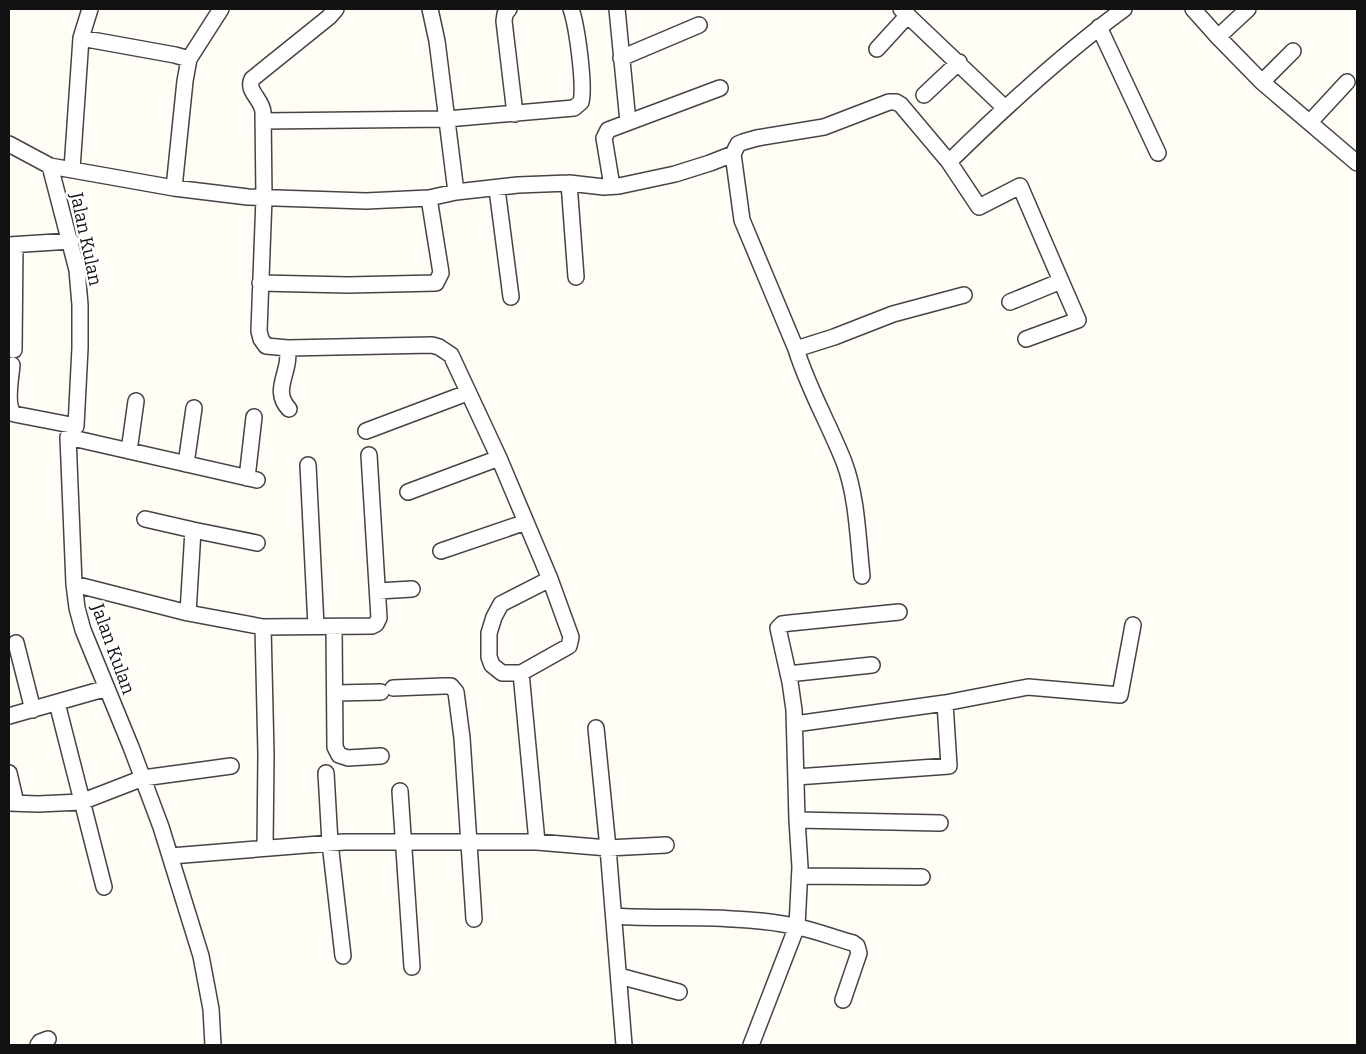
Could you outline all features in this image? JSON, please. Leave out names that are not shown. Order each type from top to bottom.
[{"type":"street","points":[[72,169],[82,38],[90,9]]},
{"type":"street","points":[[174,188],[185,81],[189,60],[221,9]]},
{"type":"street","points":[[336,9],[329,17],[252,79],[250,86],[261,103],[263,121],[264,198],[259,331],[261,339],[266,346],[288,348],[432,345],[451,355],[467,393],[499,458],[550,580],[570,631],[571,641],[569,646],[521,673],[502,673],[492,665],[488,649],[494,617],[505,601],[550,580]]},
{"type":"street","points":[[430,9],[437,41],[456,192]]},
{"type":"street","points":[[509,9],[504,20],[515,114]]},
{"type":"street","points":[[263,121],[447,119],[570,110],[581,102],[582,90],[577,35],[571,9]]},
{"type":"street","points":[[617,9],[628,122]]},
{"type":"street","points":[[954,158],[1005,108],[1083,39],[1124,9]]},
{"type":"street","points":[[1193,9],[1262,82],[1356,160]]},
{"type":"street","points":[[1218,37],[1248,9]]},
{"type":"street","points":[[877,49],[904,12],[959,62],[1005,108]]},
{"type":"street","points":[[621,58],[700,25]]},
{"type":"street","points":[[1099,27],[1158,153]]},
{"type":"street","points":[[82,38],[175,55],[189,60]]},
{"type":"street","points":[[1262,82],[1294,51]]},
{"type":"street","points":[[924,95],[959,62]]},
{"type":"street","points":[[1310,122],[1347,82]]},
{"type":"street","points":[[612,186],[604,138],[605,133],[628,122],[720,88]]},
{"type":"street","points":[[9,144],[50,166],[174,188],[264,198],[366,201],[429,198],[456,192],[518,185],[569,183],[612,186],[675,174],[710,164],[732,154],[738,144],[743,142],[824,127],[889,102],[896,102],[954,158],[979,207],[1020,186],[1078,320],[1026,339]]},
{"type":"street","points":[[732,154],[742,220],[844,462],[849,478],[857,526],[862,576]]},
{"type":"street","name":"Jalan Kulan","points":[[50,166],[78,270],[80,348],[72,431],[74,584],[77,608],[83,630],[171,856],[201,956],[211,1009],[213,1045]]},
{"type":"street","points":[[569,183],[576,277]]},
{"type":"street","points":[[497,188],[511,297]]},
{"type":"street","points":[[260,283],[348,285],[436,283],[441,273],[429,198]]},
{"type":"street","points":[[71,241],[12,245],[13,358],[9,404],[14,414],[72,431],[129,451],[252,479],[254,417]]},
{"type":"street","points":[[1010,302],[1061,281]]},
{"type":"street","points":[[796,349],[834,337],[893,314],[964,295]]},
{"type":"street","points":[[288,348],[282,398],[283,403],[289,409]]},
{"type":"street","points":[[366,431],[467,393]]},
{"type":"street","points":[[129,451],[136,401]]},
{"type":"street","points":[[186,464],[194,408]]},
{"type":"street","points":[[74,584],[188,613],[263,628],[372,626],[376,624],[379,618],[369,454]]},
{"type":"street","points":[[408,492],[499,458]]},
{"type":"street","points":[[308,465],[316,626]]},
{"type":"street","points":[[145,519],[257,543]]},
{"type":"street","points":[[441,551],[526,522]]},
{"type":"street","points":[[188,613],[193,530]]},
{"type":"street","points":[[378,591],[412,589]]},
{"type":"street","points":[[751,1045],[797,926],[800,876],[795,724],[788,674],[779,636],[779,625],[899,612]]},
{"type":"street","points":[[795,724],[945,703],[1028,688],[1120,694],[1133,624]]},
{"type":"street","points":[[334,627],[336,747],[339,755],[348,758],[381,756]]},
{"type":"street","points":[[263,628],[266,754],[265,848]]},
{"type":"street","points":[[16,643],[33,710]]},
{"type":"street","points":[[788,674],[872,665]]},
{"type":"street","points":[[521,673],[537,842]]},
{"type":"street","points":[[335,693],[444,686],[451,686],[456,692],[462,738],[474,919]]},
{"type":"street","points":[[9,716],[107,688]]},
{"type":"street","points":[[57,703],[104,887]]},
{"type":"street","points":[[796,777],[949,766],[945,703]]},
{"type":"street","points":[[596,728],[624,1045]]},
{"type":"street","points":[[9,773],[12,803],[81,802],[142,778],[231,766]]},
{"type":"street","points":[[326,773],[330,844],[343,956]]},
{"type":"street","points":[[400,791],[412,967]]},
{"type":"street","points":[[797,820],[940,823]]},
{"type":"street","points":[[171,856],[330,844],[537,842],[608,848],[666,845]]},
{"type":"street","points":[[800,876],[922,877]]},
{"type":"street","points":[[614,916],[734,919],[797,926],[858,946],[859,953],[843,1000]]},
{"type":"street","points":[[619,976],[679,992]]}]
